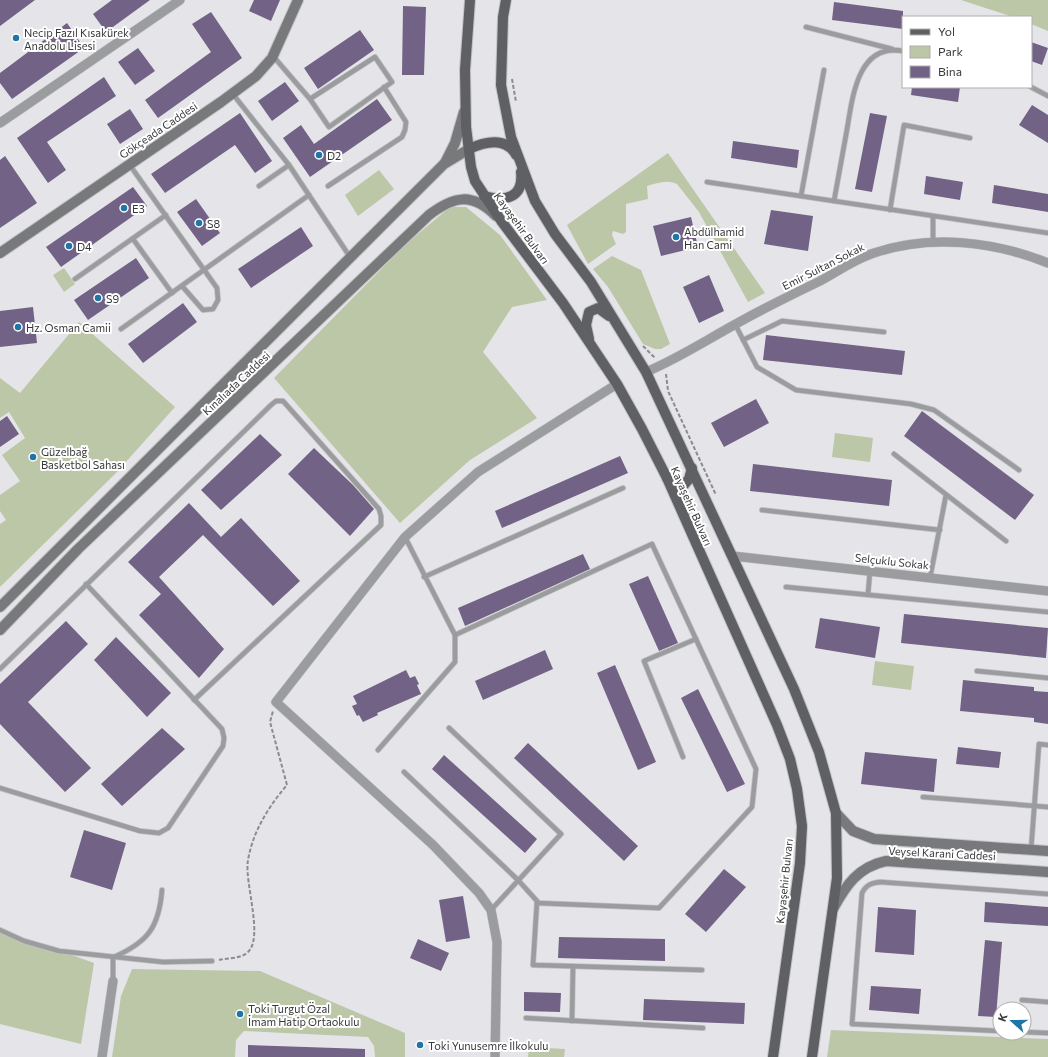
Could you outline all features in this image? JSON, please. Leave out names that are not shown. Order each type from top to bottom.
[{"type":"main road","name":"Gökçeada Caddesi","points":[[0,253],[256,76],[273,56],[298,0]]},
{"type":"main road","name":"Kayaşehir Bulvarı","points":[[470,0],[465,70],[469,149],[475,181],[502,222],[563,303],[617,384],[667,478],[777,725],[790,759],[797,789],[802,826],[800,863],[773,1057]]},
{"type":"main road","name":"Kayaşehir Bulvarı","points":[[506,0],[503,17],[501,85],[506,117],[520,163],[536,201],[555,234],[591,282],[646,372],[794,689],[814,738],[836,813],[837,878],[812,1057]]},
{"type":"main road","points":[[444,164],[460,128],[466,102]]},
{"type":"main road","points":[[458,198],[484,196],[497,200],[509,197],[518,192],[523,183],[520,163],[514,151],[504,144],[497,142],[480,144],[469,149]]},
{"type":"main road","name":"Kınalıada Caddesi","points":[[0,607],[444,164],[469,149]]},
{"type":"main road","points":[[458,198],[487,207],[502,222]]},
{"type":"main road","name":"Kınalıada Caddesi","points":[[0,630],[78,549],[429,215],[444,203],[458,198]]},
{"type":"main road","points":[[589,343],[587,318],[592,309],[598,308],[603,310],[618,324]]},
{"type":"main road","points":[[667,478],[675,485],[684,486],[689,479],[692,468]]},
{"type":"main road","name":"Veysel Karani Caddesi","points":[[836,813],[853,831],[874,839],[1048,851]]},
{"type":"main road","name":"Veysel Karani Caddesi","points":[[832,910],[845,887],[855,876],[876,863],[886,861],[1048,872]]},
{"type":"street","points":[[0,123],[180,0]]},
{"type":"street","name":"Emir Sultan Sokak","points":[[646,372],[664,364],[735,324],[873,253],[933,241],[962,242],[995,247],[1028,255],[1048,263]]},
{"type":"street","points":[[494,1057],[497,942],[491,910],[479,893],[433,845],[276,702],[405,537],[478,472],[617,384]]},
{"type":"street","name":"Selçuklu Sokak","points":[[733,556],[1048,591]]},
{"type":"street","points":[[102,1057],[114,981]]},
{"type":"lane","points":[[806,27],[900,50]]},
{"type":"lane","points":[[834,201],[858,77],[871,59],[880,53],[900,50]]},
{"type":"lane","points":[[273,56],[310,99],[329,127],[392,82],[375,57],[310,99]]},
{"type":"lane","points":[[802,196],[824,70]]},
{"type":"lane","points":[[328,186],[402,137],[406,122],[384,87]]},
{"type":"lane","points":[[1032,88],[1048,96]]},
{"type":"lane","points":[[232,94],[289,165],[350,257]]},
{"type":"lane","points":[[890,210],[904,125],[970,138]]},
{"type":"lane","points":[[129,164],[217,288],[218,300],[213,309],[203,310],[182,286]]},
{"type":"lane","points":[[259,186],[289,165]]},
{"type":"lane","points":[[708,182],[1048,234]]},
{"type":"lane","points":[[121,329],[309,195]]},
{"type":"lane","points":[[75,279],[166,215]]},
{"type":"lane","points":[[933,216],[933,241]]},
{"type":"lane","points":[[133,239],[172,293]]},
{"type":"lane","points":[[743,340],[782,321],[884,332]]},
{"type":"lane","points":[[735,324],[757,367],[796,390],[911,404],[934,410],[1019,470]]},
{"type":"lane","points":[[0,669],[271,405],[281,400],[288,404],[379,509],[381,525],[194,700]]},
{"type":"lane","points":[[894,454],[1006,541]]},
{"type":"lane","points":[[424,576],[623,488]]},
{"type":"lane","points":[[930,578],[946,495]]},
{"type":"lane","points":[[762,510],[940,530]]},
{"type":"lane","points":[[378,750],[455,662],[455,635],[405,537]]},
{"type":"lane","points":[[455,635],[652,544],[756,769],[752,807],[659,908],[536,903]]},
{"type":"lane","points":[[868,594],[870,571]]},
{"type":"lane","points":[[0,788],[140,831],[159,833],[168,828],[224,741],[222,729],[86,584]]},
{"type":"lane","points":[[786,587],[1048,612]]},
{"type":"lane","points":[[683,757],[644,661],[696,639]]},
{"type":"lane","points":[[977,671],[1048,678]]},
{"type":"lane","points":[[449,728],[562,834],[491,910]]},
{"type":"lane","points":[[1031,850],[1039,744],[1048,745]]},
{"type":"lane","points":[[404,772],[518,880],[536,903],[533,965],[702,970]]},
{"type":"lane","points":[[923,797],[1048,806]]},
{"type":"lane","points":[[992,1031],[852,1024],[862,893],[864,888],[871,883],[880,882],[1048,894]]},
{"type":"lane","points":[[113,957],[134,948],[153,928],[160,909],[162,890]]},
{"type":"lane","points":[[0,930],[24,941],[59,951],[163,962],[212,961]]},
{"type":"lane","points":[[113,957],[114,981]]},
{"type":"lane","points":[[572,1021],[573,966]]},
{"type":"lane","points":[[1022,1000],[1048,1002]]},
{"type":"lane","points":[[526,1018],[703,1028]]},
{"type":"lane","points":[[1032,1032],[1048,1033]]},
{"type":"path","points":[[511,73],[516,104]]},
{"type":"path","points":[[641,344],[650,355],[657,359],[662,359],[667,371],[668,392],[717,499]]},
{"type":"path","points":[[212,961],[240,956],[248,952],[253,942],[255,930],[248,887],[248,860],[260,825],[274,801],[287,785],[270,722],[276,702]]},
{"type":"green space","points":[[961,0],[1048,0],[1048,31],[1032,24],[1032,16],[1010,16]]},
{"type":"green space","points":[[668,153],[765,293],[748,302],[699,212],[677,184],[670,182],[662,182],[647,186],[648,199],[626,204],[626,232],[623,234],[613,231],[612,235],[616,244],[588,264],[567,225]]},
{"type":"green space","points":[[379,170],[394,189],[358,216],[345,195]]},
{"type":"green space","points":[[450,207],[466,207],[500,235],[547,300],[512,307],[483,352],[537,418],[470,460],[400,523],[274,378],[405,245]]},
{"type":"green space","points":[[612,256],[641,270],[670,344],[661,349],[655,349],[643,344],[608,287],[593,269]]},
{"type":"green space","points":[[64,268],[75,284],[64,292],[53,275]]},
{"type":"green space","points":[[79,322],[175,407],[116,473],[0,587],[0,524],[6,520],[0,511],[0,495],[20,481],[2,455],[25,438],[9,412],[0,418],[0,378],[20,393]]},
{"type":"green space","points":[[835,433],[873,438],[870,462],[832,457]]},
{"type":"green space","points":[[875,661],[914,666],[911,690],[872,685]]},
{"type":"green space","points":[[0,929],[94,963],[81,1044],[0,1024]]},
{"type":"green space","name":"Toki Turgut Özal İmam Hatip Ortaokulu","points":[[132,969],[260,971],[405,1033],[405,1057],[375,1057],[374,1046],[368,1037],[244,1031],[236,1040],[235,1057],[112,1057],[121,996]]},
{"type":"green space","points":[[831,1030],[992,1037],[992,1041],[1032,1041],[1032,1038],[1048,1039],[1048,1057],[827,1057]]},
{"type":"green space","points":[[529,1047],[565,1049],[564,1057],[528,1057]]},
{"type":"building","points":[[0,0],[35,0],[0,26]]},
{"type":"building","points":[[112,0],[150,0],[106,32],[93,14]]},
{"type":"building","points":[[254,0],[280,0],[271,21],[249,11]]},
{"type":"building","points":[[834,2],[903,11],[902,29],[832,20]]},
{"type":"building","points":[[403,6],[426,7],[424,75],[402,75]]},
{"type":"building","points":[[211,12],[242,58],[158,118],[145,100],[211,52],[192,24]]},
{"type":"building","points":[[67,23],[84,48],[12,99],[0,83],[0,73]]},
{"type":"building","points":[[360,30],[374,50],[318,89],[304,68]]},
{"type":"building","points":[[1032,42],[1048,48],[1042,65],[1032,61]]},
{"type":"building","points":[[138,48],[155,71],[135,85],[118,62]]},
{"type":"building","points":[[104,77],[116,96],[47,142],[66,170],[48,183],[17,138]]},
{"type":"building","points":[[285,82],[299,101],[272,121],[258,101]]},
{"type":"building","points":[[912,88],[960,88],[958,102],[911,95]]},
{"type":"building","points":[[377,99],[392,120],[310,177],[283,138],[301,125],[314,144]]},
{"type":"building","points":[[1032,105],[1048,115],[1048,143],[1019,125]]},
{"type":"building","points":[[130,109],[143,129],[120,144],[107,124]]},
{"type":"building","points":[[240,113],[272,161],[255,173],[235,145],[165,193],[151,174]]},
{"type":"building","points":[[870,113],[887,116],[872,192],[855,189]]},
{"type":"building","points":[[733,141],[799,150],[797,168],[731,158]]},
{"type":"building","points":[[5,156],[37,203],[0,228],[0,160]]},
{"type":"building","points":[[926,176],[963,182],[960,200],[924,194]]},
{"type":"building","points":[[994,185],[1048,194],[1048,212],[992,203]]},
{"type":"building","points":[[133,187],[147,206],[61,267],[46,247]]},
{"type":"building","name":"S8","points":[[196,199],[220,233],[202,246],[177,212]]},
{"type":"building","points":[[771,210],[813,216],[808,251],[764,244]]},
{"type":"building","name":"Abdülhamid Han Cami","points":[[691,217],[698,247],[661,256],[653,226]]},
{"type":"building","points":[[301,227],[313,246],[251,288],[238,269]]},
{"type":"building","points":[[136,258],[149,278],[88,320],[74,300]]},
{"type":"building","points":[[709,275],[724,311],[699,323],[683,287]]},
{"type":"building","points":[[183,303],[197,322],[143,363],[128,344]]},
{"type":"building","name":"Hz. Osman Camii","points":[[33,307],[37,343],[0,347],[0,311]]},
{"type":"building","points":[[766,335],[905,351],[902,375],[763,360]]},
{"type":"building","points":[[756,399],[769,423],[724,447],[711,423]]},
{"type":"building","points":[[922,411],[1034,495],[1015,520],[904,436]]},
{"type":"building","points":[[7,416],[19,434],[0,447],[0,421]]},
{"type":"building","points":[[260,434],[282,455],[221,510],[201,490]]},
{"type":"building","points":[[314,448],[353,485],[374,509],[350,536],[288,474]]},
{"type":"building","points":[[620,456],[628,473],[502,528],[495,511]]},
{"type":"building","points":[[753,464],[892,480],[889,506],[750,491]]},
{"type":"building","points":[[189,503],[221,537],[241,518],[300,581],[273,606],[203,535],[159,577],[224,649],[199,678],[139,615],[161,594],[128,562]]},
{"type":"building","points":[[583,554],[590,569],[465,626],[458,608]]},
{"type":"building","points":[[648,576],[678,643],[659,651],[629,584]]},
{"type":"building","points":[[904,614],[1048,628],[1046,658],[901,643]]},
{"type":"building","points":[[820,618],[880,627],[875,658],[815,648]]},
{"type":"building","points":[[66,621],[88,644],[28,702],[91,768],[65,792],[0,724],[0,684]]},
{"type":"building","points":[[116,637],[171,693],[147,717],[94,660]]},
{"type":"building","points":[[545,650],[553,669],[483,700],[475,681]]},
{"type":"building","points":[[615,665],[656,762],[638,770],[597,673]]},
{"type":"building","points":[[406,670],[410,678],[415,676],[419,684],[417,685],[421,694],[377,713],[378,715],[363,722],[359,715],[357,716],[352,706],[357,704],[353,696]]},
{"type":"building","points":[[963,680],[1034,687],[1034,691],[1048,692],[1048,724],[1034,722],[1034,718],[960,711]]},
{"type":"building","points":[[698,689],[745,784],[727,792],[681,698]]},
{"type":"building","points":[[162,728],[185,749],[122,806],[101,784]]},
{"type":"building","points":[[528,743],[638,846],[624,861],[514,758]]},
{"type":"building","points":[[958,747],[1001,752],[999,768],[956,764]]},
{"type":"building","points":[[865,752],[937,759],[934,792],[861,784]]},
{"type":"building","points":[[444,755],[537,839],[525,853],[432,769]]},
{"type":"building","points":[[84,830],[126,843],[112,890],[70,877]]},
{"type":"building","points":[[724,869],[746,887],[706,932],[685,914]]},
{"type":"building","points":[[463,896],[470,938],[446,942],[439,900]]},
{"type":"building","points":[[985,902],[1048,907],[1048,926],[984,922]]},
{"type":"building","points":[[878,907],[916,910],[914,955],[875,952]]},
{"type":"building","points":[[559,937],[665,939],[665,961],[558,958]]},
{"type":"building","points":[[418,939],[449,953],[441,971],[410,958]]},
{"type":"building","points":[[985,940],[1002,942],[997,1001],[992,1001],[992,1017],[978,1016]]},
{"type":"building","points":[[871,986],[921,989],[919,1014],[869,1010]]},
{"type":"building","points":[[524,992],[561,993],[560,1012],[524,1011]]},
{"type":"building","points":[[644,999],[745,1003],[744,1024],[643,1020]]},
{"type":"building","points":[[248,1045],[365,1049],[365,1057],[248,1057]]},
{"type":"place","name":"Necip Fazıl Kısakürek Anadolu Lisesi","points":[[16,38]]},
{"type":"place","name":"D2","points":[[319,155]]},
{"type":"place","name":"E3","points":[[124,208]]},
{"type":"place","name":"S8","points":[[199,223]]},
{"type":"place","name":"Abdülhamid Han Cami","points":[[676,237]]},
{"type":"place","name":"D4","points":[[69,246]]},
{"type":"place","name":"S9","points":[[98,298]]},
{"type":"place","name":"Hz. Osman Camii","points":[[18,327]]},
{"type":"place","name":"Güzelbağ Basketbol Sahası","points":[[33,457]]},
{"type":"place","name":"Toki Turgut Özal İmam Hatip Ortaokulu","points":[[240,1014]]},
{"type":"place","name":"Toki Yunusemre İlkokulu","points":[[420,1045]]}]
